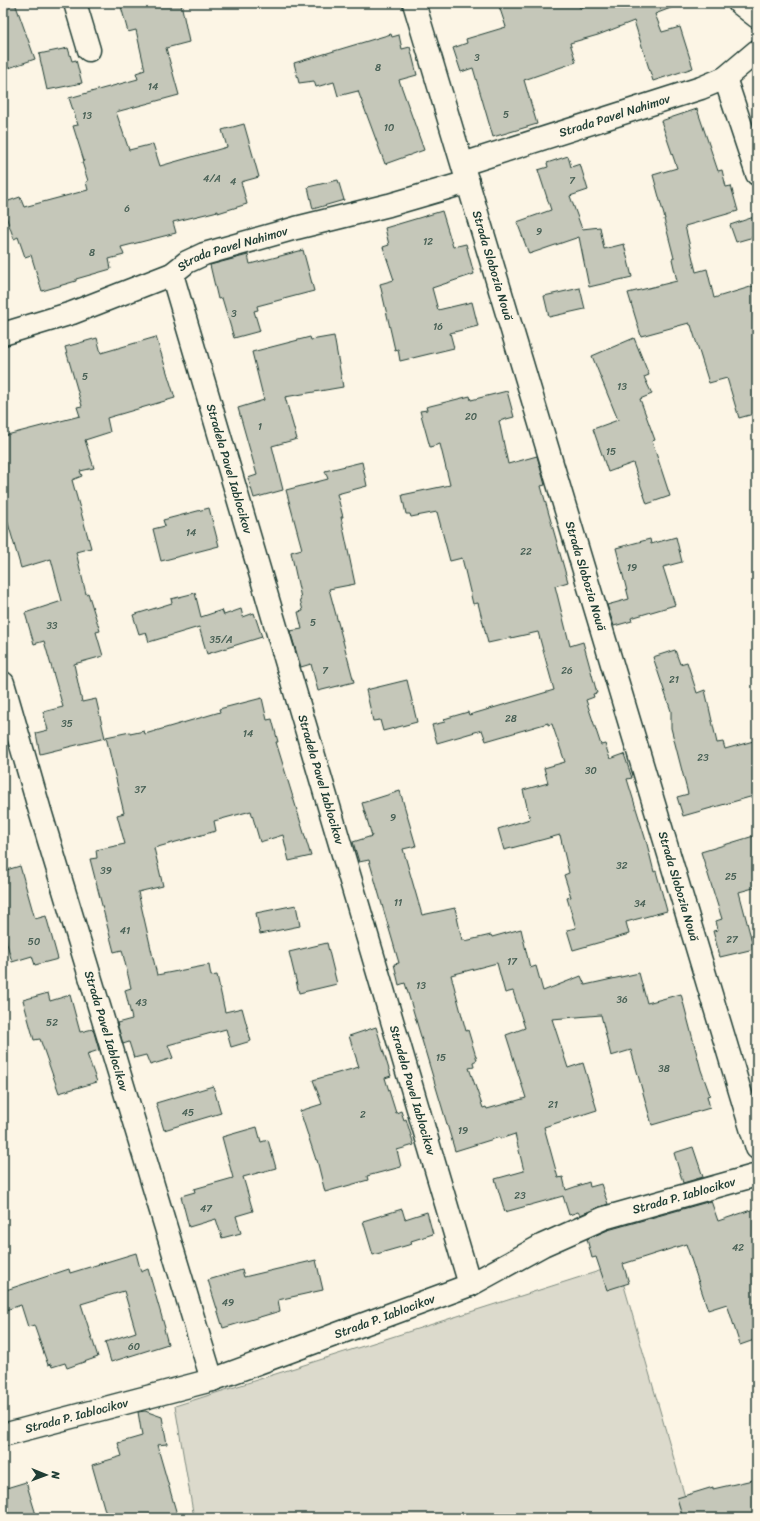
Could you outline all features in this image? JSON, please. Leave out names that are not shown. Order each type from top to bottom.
[{"type":"street","points":[[75,3],[89,50]]},
{"type":"street","name":"Strada Slobozia Nouă","points":[[414,3],[757,1148]]},
{"type":"street","points":[[739,3],[757,17]]},
{"type":"street","name":"Strada Pavel Nahimov","points":[[3,334],[72,313],[172,274],[187,262],[204,254],[296,228],[389,205],[466,173],[701,88],[725,78],[757,51]]},
{"type":"street","points":[[725,78],[757,174]]},
{"type":"street","name":"Stradela Pavel Iablocikov","points":[[172,274],[470,1285]]},
{"type":"street","name":"Strada Pavel Iablocikov","points":[[3,683],[44,826],[212,1380]]},
{"type":"street","name":"Strada P. Iablocikov","points":[[3,1435],[212,1380],[470,1285],[543,1246],[604,1218],[757,1175]]},
{"type":"shaded area","points":[[618,1265],[691,1518],[194,1518],[175,1406]]},
{"type":"building","points":[[3,3],[15,3],[35,59],[3,70]]},
{"type":"building","points":[[120,3],[181,3],[189,42],[166,48],[179,95],[116,112],[129,150],[153,144],[160,166],[227,147],[222,130],[244,124],[259,177],[241,182],[247,204],[218,213],[218,211],[173,222],[176,233],[121,247],[124,255],[109,259],[111,269],[42,291],[31,255],[25,257],[18,237],[14,239],[3,208],[3,203],[20,197],[24,207],[88,190],[86,182],[88,181],[82,162],[84,161],[73,126],[78,125],[69,98],[138,79],[136,73],[145,70],[136,30],[128,32]]},
{"type":"building","points":[[498,3],[578,3],[580,8],[595,3],[676,3],[676,6],[655,14],[662,32],[680,27],[693,68],[653,81],[634,21],[598,35],[570,43],[576,62],[524,80],[537,124],[493,137],[473,68],[461,72],[453,48],[467,43],[466,39],[506,27]]},
{"type":"building","points":[[391,34],[392,37],[399,35],[402,49],[410,47],[417,75],[399,80],[424,150],[385,164],[358,91],[338,96],[334,82],[316,87],[314,81],[299,83],[294,63]]},
{"type":"building","points":[[68,48],[72,61],[76,60],[82,83],[47,90],[39,54]]},
{"type":"building","points":[[697,109],[718,171],[722,170],[726,187],[731,186],[738,211],[685,226],[696,272],[707,269],[714,298],[757,285],[757,413],[739,418],[727,378],[709,383],[691,325],[689,323],[641,336],[628,293],[677,281],[672,259],[674,258],[653,175],[677,168],[661,121]]},
{"type":"building","points":[[568,156],[571,167],[580,164],[588,190],[570,196],[582,229],[600,227],[604,249],[624,244],[632,277],[589,287],[579,237],[529,254],[517,222],[551,210],[538,170],[548,167],[547,163]]},
{"type":"building","points":[[338,180],[344,200],[313,209],[308,187]]},
{"type":"building","points":[[442,211],[453,247],[466,244],[474,274],[432,288],[438,310],[472,302],[478,326],[450,333],[454,348],[400,361],[398,349],[395,350],[380,284],[394,280],[383,247],[389,245],[385,228]]},
{"type":"building","points":[[757,216],[757,236],[736,242],[730,225]]},
{"type":"building","points":[[303,250],[314,291],[257,306],[258,310],[254,311],[260,331],[234,338],[222,298],[218,299],[210,265],[248,255],[250,264]]},
{"type":"building","points":[[580,288],[585,309],[549,317],[544,296]]},
{"type":"building","points":[[334,336],[343,387],[285,397],[297,439],[272,446],[283,490],[254,498],[248,478],[257,475],[238,408],[264,400],[252,352],[310,337],[311,340]]},
{"type":"building","points":[[156,337],[175,398],[107,418],[110,432],[85,440],[94,468],[80,471],[82,476],[72,480],[91,548],[76,552],[86,594],[88,593],[100,631],[96,632],[103,656],[74,664],[82,702],[96,699],[105,738],[40,754],[36,733],[48,730],[43,712],[63,707],[44,641],[34,644],[25,613],[62,601],[51,559],[21,568],[3,506],[3,436],[80,416],[77,407],[82,406],[65,347],[97,338],[101,353]]},
{"type":"building","points":[[634,338],[649,375],[644,377],[652,394],[640,399],[655,440],[652,441],[670,496],[647,504],[633,463],[608,472],[593,429],[618,420],[592,356]]},
{"type":"building","points":[[507,391],[514,417],[499,421],[508,464],[537,456],[545,485],[541,486],[568,582],[555,586],[570,646],[583,642],[597,693],[593,694],[594,697],[586,700],[601,745],[605,744],[610,759],[624,754],[632,778],[627,779],[667,911],[626,922],[629,934],[573,950],[567,930],[576,928],[567,898],[571,897],[564,875],[569,873],[560,835],[504,850],[498,829],[530,819],[523,790],[548,783],[544,768],[565,762],[552,724],[548,725],[548,723],[486,741],[482,730],[437,743],[432,725],[445,722],[444,719],[468,712],[469,715],[554,690],[538,632],[488,643],[478,603],[473,604],[462,558],[450,561],[437,512],[411,517],[410,514],[406,514],[402,495],[450,485],[440,444],[430,447],[420,411],[427,410],[426,407],[470,396],[471,400]]},
{"type":"building","points":[[362,462],[367,486],[337,494],[343,517],[341,517],[355,584],[329,589],[354,682],[318,691],[311,664],[301,667],[290,631],[302,629],[298,612],[303,611],[291,552],[302,549],[286,490],[328,479],[325,471]]},
{"type":"building","points":[[209,508],[219,546],[161,561],[153,529],[165,526],[163,520]]},
{"type":"building","points":[[676,537],[682,562],[663,567],[675,605],[631,618],[632,621],[614,626],[607,605],[629,599],[616,548],[650,539],[651,544]]},
{"type":"building","points":[[195,593],[201,617],[222,610],[224,615],[241,609],[243,617],[254,613],[262,637],[207,654],[199,627],[149,642],[146,632],[139,634],[133,615],[172,603],[171,599]]},
{"type":"building","points":[[675,650],[680,664],[687,662],[697,693],[705,690],[717,743],[723,742],[725,749],[757,740],[757,795],[683,816],[677,797],[688,794],[671,728],[671,711],[653,657]]},
{"type":"building","points":[[407,680],[417,722],[383,731],[380,720],[373,721],[366,690]]},
{"type":"building","points":[[262,698],[267,720],[272,719],[278,742],[276,742],[311,856],[289,861],[283,835],[260,842],[251,811],[214,821],[216,831],[154,848],[163,886],[138,892],[157,975],[209,965],[211,976],[217,975],[225,1012],[242,1008],[251,1041],[231,1047],[226,1029],[168,1045],[173,1058],[150,1065],[146,1055],[134,1058],[129,1042],[123,1044],[117,1023],[132,1019],[125,990],[131,988],[122,950],[114,952],[90,859],[97,858],[96,850],[125,844],[117,815],[124,813],[106,737],[130,732],[130,734],[144,731],[145,734],[220,712],[219,709]]},
{"type":"building","points":[[400,791],[416,846],[403,849],[422,915],[455,908],[462,940],[465,941],[491,935],[492,937],[521,929],[530,968],[536,966],[543,991],[581,976],[585,985],[639,973],[647,1003],[681,994],[701,1070],[710,1095],[707,1096],[710,1108],[652,1125],[631,1050],[611,1056],[601,1015],[552,1019],[568,1068],[583,1063],[597,1110],[544,1127],[558,1178],[563,1177],[566,1190],[589,1182],[590,1187],[601,1184],[608,1204],[580,1215],[578,1212],[569,1215],[563,1196],[505,1212],[495,1179],[524,1171],[515,1134],[500,1139],[500,1137],[455,1151],[405,983],[399,985],[394,964],[399,963],[369,860],[359,862],[353,842],[372,836],[362,803]],"holes":[[[497,963],[505,993],[513,991],[525,1028],[506,1035],[526,1098],[487,1109],[486,1107],[483,1108],[469,1068],[474,1067],[473,1062],[477,1060],[468,1030],[466,1031],[451,975]]]},
{"type":"building","points":[[757,835],[757,887],[739,892],[754,949],[720,957],[713,931],[718,930],[716,921],[722,919],[701,852]]},
{"type":"building","points":[[20,866],[35,919],[46,916],[58,959],[35,965],[32,956],[12,962],[3,929],[3,871]]},
{"type":"building","points":[[296,905],[300,926],[260,934],[256,913]]},
{"type":"building","points":[[327,943],[337,984],[299,993],[289,952]]},
{"type":"building","points":[[48,993],[50,1001],[70,995],[80,1032],[93,1029],[99,1050],[87,1054],[97,1082],[59,1093],[40,1039],[34,1040],[23,1000]]},
{"type":"building","points":[[376,1027],[391,1076],[385,1078],[396,1113],[401,1111],[404,1120],[406,1119],[414,1145],[397,1150],[401,1167],[367,1176],[368,1180],[325,1192],[317,1160],[300,1111],[322,1104],[313,1080],[359,1067],[349,1036]]},
{"type":"building","points":[[213,1086],[221,1113],[164,1130],[156,1103]]},
{"type":"building","points":[[257,1127],[261,1142],[268,1140],[276,1168],[243,1177],[253,1211],[236,1216],[241,1233],[222,1238],[216,1219],[189,1227],[181,1196],[195,1192],[194,1189],[233,1178],[222,1137]]},
{"type":"building","points":[[693,1147],[703,1177],[683,1183],[674,1153]]},
{"type":"building","points":[[711,1201],[718,1221],[757,1208],[757,1339],[740,1345],[727,1304],[708,1310],[686,1244],[623,1264],[629,1283],[607,1290],[596,1257],[592,1258],[587,1239],[608,1230]]},
{"type":"building","points":[[402,1209],[405,1219],[427,1212],[433,1234],[411,1241],[412,1244],[373,1255],[363,1221]]},
{"type":"building","points":[[136,1253],[141,1272],[148,1269],[165,1328],[168,1344],[111,1362],[105,1342],[136,1332],[124,1291],[81,1304],[98,1357],[67,1368],[65,1363],[52,1367],[51,1364],[48,1365],[34,1325],[28,1327],[21,1305],[3,1311],[3,1291],[69,1269],[70,1273]]},
{"type":"building","points":[[316,1260],[323,1290],[278,1300],[280,1311],[223,1328],[208,1280],[242,1270],[244,1277]]},
{"type":"building","points":[[145,1411],[162,1417],[167,1444],[157,1445],[178,1518],[107,1518],[92,1465],[122,1456],[118,1443],[142,1436],[138,1412]]},
{"type":"building","points":[[757,1479],[757,1518],[683,1518],[677,1498],[713,1487],[713,1489]]},
{"type":"building","points":[[26,1482],[37,1518],[3,1518],[3,1489]]}]
